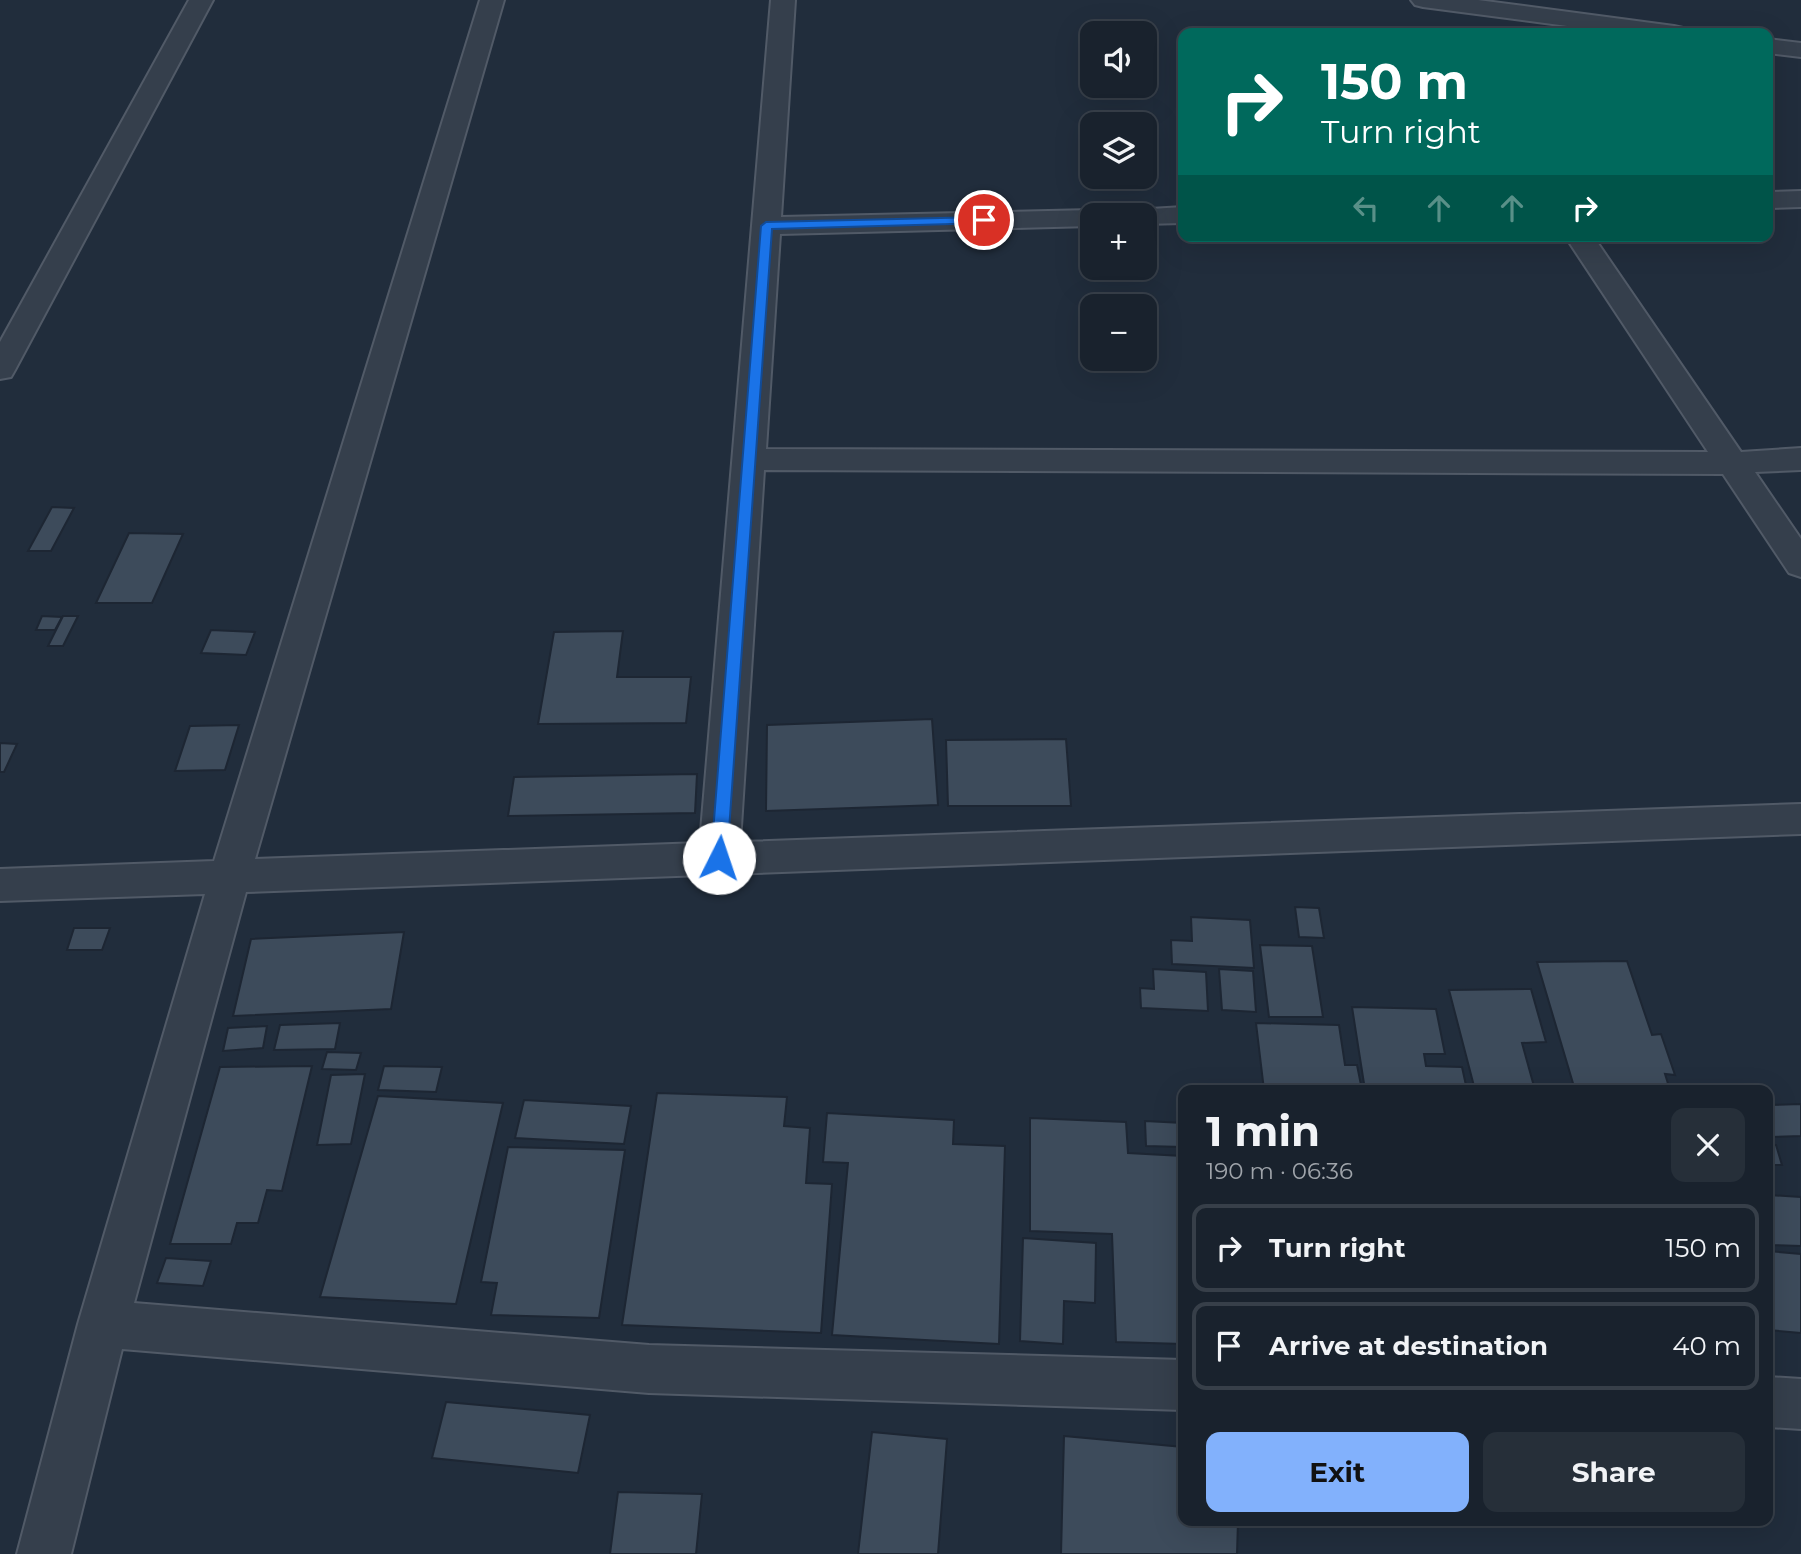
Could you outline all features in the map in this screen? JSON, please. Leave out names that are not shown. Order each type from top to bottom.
[{"type":"street","points":[[0,370],[201,0]]},
{"type":"street","points":[[44,1554],[102,1324],[230,877],[492,0]]},
{"type":"street","points":[[719,858],[783,0]]},
{"type":"street","points":[[1428,1],[1446,23]]},
{"type":"street","points":[[1428,1],[1636,28]]},
{"type":"street","points":[[1773,47],[1801,50]]},
{"type":"street","points":[[1773,200],[1801,199]]},
{"type":"street","points":[[1157,216],[1178,215]]},
{"type":"street","points":[[766,226],[1080,218]]},
{"type":"street","points":[[1583,242],[1801,565]]},
{"type":"street","points":[[749,459],[1732,463],[1801,459]]},
{"type":"street","points":[[0,885],[1801,818]]},
{"type":"street","points":[[102,1324],[649,1369],[1178,1385]]},
{"type":"street","points":[[1773,1402],[1801,1404]]},
{"type":"building","points":[[52,507],[74,508],[51,551],[28,551]]},
{"type":"building","points":[[129,533],[183,534],[152,603],[96,603]]},
{"type":"building","points":[[42,616],[62,617],[55,630],[36,630]]},
{"type":"building","points":[[63,616],[78,616],[63,646],[48,646]]},
{"type":"building","points":[[211,630],[255,632],[246,655],[201,653]]},
{"type":"building","points":[[623,631],[617,677],[691,677],[686,723],[538,724],[554,632]]},
{"type":"building","points":[[932,719],[938,805],[766,811],[767,725]]},
{"type":"building","points":[[239,725],[225,770],[175,771],[190,726]]},
{"type":"building","points":[[1066,739],[1071,806],[948,806],[946,740]]},
{"type":"building","points":[[0,743],[17,744],[4,772],[0,772]]},
{"type":"building","points":[[697,774],[695,813],[508,816],[514,777]]},
{"type":"building","points":[[1295,907],[1319,908],[1324,938],[1299,937]]},
{"type":"building","points":[[1191,917],[1250,920],[1254,968],[1172,964],[1171,940],[1192,941]]},
{"type":"building","points":[[74,928],[110,928],[102,950],[67,950]]},
{"type":"building","points":[[404,932],[391,1009],[233,1016],[251,939]]},
{"type":"building","points":[[1260,945],[1312,946],[1323,1017],[1269,1017]]},
{"type":"building","points":[[1627,961],[1652,1035],[1661,1034],[1675,1075],[1665,1074],[1668,1085],[1574,1085],[1537,962]]},
{"type":"building","points":[[1153,969],[1206,972],[1208,1011],[1141,1008],[1140,988],[1154,989]]},
{"type":"building","points":[[1219,969],[1253,971],[1256,1012],[1222,1010]]},
{"type":"building","points":[[1531,989],[1546,1042],[1522,1043],[1534,1085],[1474,1085],[1449,990]]},
{"type":"building","points":[[1352,1007],[1436,1009],[1445,1054],[1424,1054],[1426,1066],[1462,1067],[1466,1085],[1364,1085]]},
{"type":"building","points":[[340,1023],[335,1049],[274,1050],[280,1025]]},
{"type":"building","points":[[1256,1023],[1339,1025],[1345,1065],[1357,1065],[1361,1085],[1263,1085]]},
{"type":"building","points":[[267,1026],[263,1048],[223,1051],[228,1028]]},
{"type":"building","points":[[327,1052],[361,1053],[356,1070],[322,1069]]},
{"type":"building","points":[[312,1066],[282,1191],[267,1190],[258,1223],[237,1223],[231,1244],[170,1244],[220,1067]]},
{"type":"building","points":[[384,1066],[442,1067],[436,1092],[378,1090]]},
{"type":"building","points":[[365,1074],[351,1144],[317,1145],[331,1075]]},
{"type":"building","points":[[657,1093],[787,1097],[784,1126],[810,1128],[806,1183],[832,1184],[821,1333],[622,1325]]},
{"type":"building","points":[[378,1096],[503,1103],[456,1304],[320,1297]]},
{"type":"building","points":[[524,1100],[631,1106],[624,1144],[515,1138]]},
{"type":"building","points":[[1801,1104],[1801,1136],[1773,1137],[1773,1105]]},
{"type":"building","points":[[827,1113],[954,1120],[953,1144],[1005,1146],[999,1344],[832,1335],[848,1163],[823,1162]]},
{"type":"building","points":[[1030,1118],[1126,1122],[1128,1153],[1178,1156],[1178,1344],[1116,1342],[1112,1234],[1030,1231]]},
{"type":"building","points":[[1145,1121],[1178,1123],[1178,1147],[1146,1146]]},
{"type":"building","points":[[1773,1145],[1776,1145],[1782,1165],[1773,1165]]},
{"type":"building","points":[[508,1147],[625,1150],[599,1318],[491,1315],[497,1283],[481,1282]]},
{"type":"building","points":[[1773,1195],[1801,1197],[1801,1246],[1773,1245]]},
{"type":"building","points":[[1023,1238],[1096,1243],[1095,1303],[1064,1301],[1063,1344],[1020,1341]]},
{"type":"building","points":[[1773,1251],[1801,1254],[1801,1333],[1773,1330]]},
{"type":"building","points":[[166,1258],[211,1261],[203,1286],[157,1283]]},
{"type":"building","points":[[446,1402],[590,1415],[578,1473],[432,1458]]},
{"type":"building","points":[[872,1432],[947,1439],[938,1554],[858,1554]]},
{"type":"building","points":[[1064,1436],[1178,1447],[1178,1526],[1238,1526],[1237,1554],[1061,1554]]},
{"type":"building","points":[[618,1492],[702,1494],[696,1554],[610,1554]]},
{"type":"route","points":[[719,858],[766,226],[984,220]]}]
